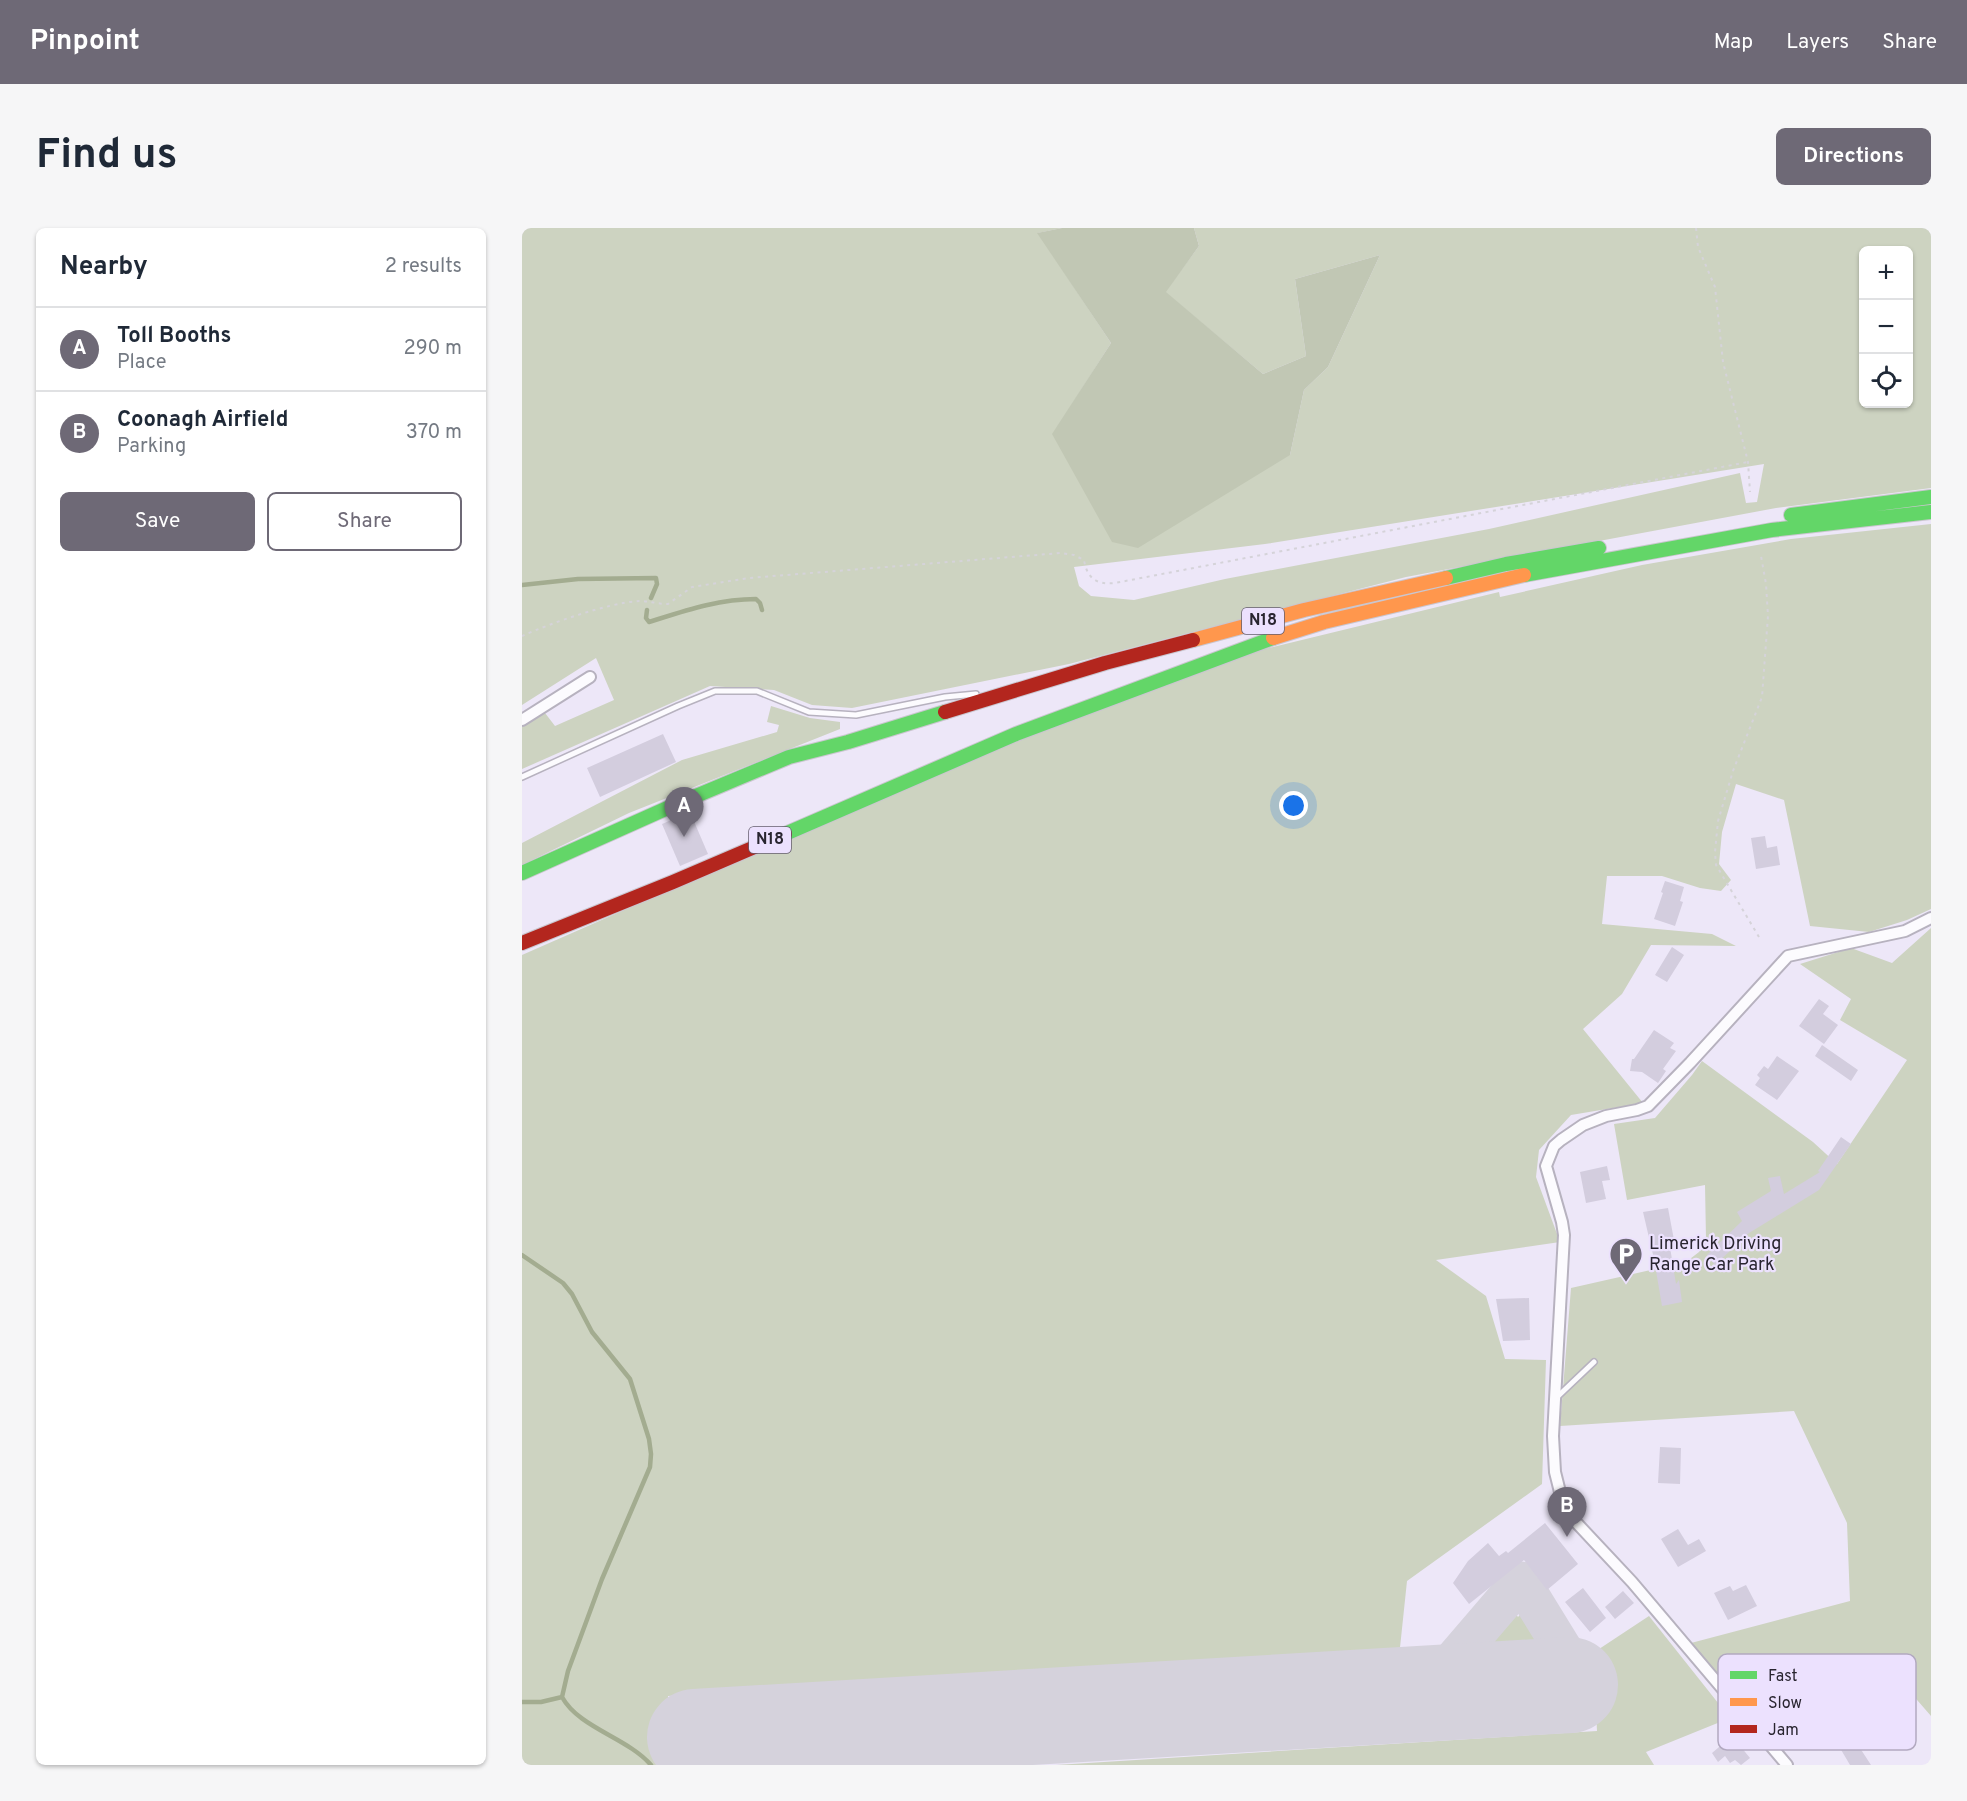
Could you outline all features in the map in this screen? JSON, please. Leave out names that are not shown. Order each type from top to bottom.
[{"type":"highway","name":"N18","points":[[522,873],[789,757],[848,742],[1105,663],[1304,610],[1506,564],[1778,517],[1931,497]]},
{"type":"highway","name":"N18","points":[[522,943],[674,882],[1016,734],[1241,649],[1324,622],[1509,578],[1772,530],[1931,512]]},
{"type":"street","points":[[522,720],[590,677]]},
{"type":"street","points":[[1718,1684],[1632,1582],[1572,1518],[1561,1496],[1556,1472],[1554,1400],[1564,1235],[1546,1166],[1554,1146],[1583,1125],[1606,1116],[1648,1106],[1788,956],[1905,931],[1931,918]]},
{"type":"street","points":[[1774,1750],[1787,1765]]},
{"type":"lane","points":[[522,777],[715,691],[757,691],[809,711],[856,715],[945,697],[1022,688]]},
{"type":"lane","points":[[1554,1400],[1594,1362]]},
{"type":"path","points":[[1696,228],[1698,246],[1714,286],[1723,362],[1748,462],[1750,492]]},
{"type":"path","points":[[522,636],[572,618],[623,604],[638,602],[668,604],[687,589],[700,584],[749,578],[1061,553],[1074,555],[1084,560],[1087,573],[1096,582],[1115,583],[1748,462]]},
{"type":"path","points":[[1759,937],[1716,865],[1715,852],[1718,821],[1733,771],[1762,697],[1767,616],[1766,584],[1761,556]]},
{"type":"green space","points":[[522,228],[1062,228],[1038,233],[1111,343],[1053,434],[1290,455],[1304,390],[1328,367],[1380,255],[1295,279],[1306,356],[1263,374],[1165,292],[1199,246],[1194,228],[1931,228],[1931,488],[1776,508],[1406,577],[1069,664],[852,708],[812,705],[774,690],[710,686],[522,769],[522,727],[545,713],[555,726],[614,700],[596,658],[522,705]],"holes":[[[1764,464],[1757,502],[1746,503],[1740,473],[1489,529],[1225,579],[1134,600],[1091,596],[1079,586],[1074,567],[1265,544]]]},
{"type":"green space","points":[[1062,228],[1194,228],[1199,246],[1166,292],[1263,374],[1306,356],[1295,279],[1380,255],[1328,367],[1304,390],[1290,455],[1138,548],[1112,542],[1052,434],[1111,343],[1037,233]]},
{"type":"green space","points":[[1931,524],[1931,909],[1907,920],[1869,932],[1810,926],[1784,800],[1736,784],[1722,832],[1719,864],[1731,880],[1721,891],[1700,888],[1662,876],[1607,876],[1602,924],[1712,934],[1736,946],[1651,945],[1622,994],[1583,1029],[1643,1103],[1571,1115],[1539,1150],[1536,1177],[1560,1242],[1436,1260],[1486,1296],[1505,1359],[1546,1360],[1542,1484],[1407,1581],[1399,1657],[668,1696],[675,1765],[522,1765],[522,955],[763,849],[1011,744],[1236,656],[1499,592],[1500,597],[1642,565],[1791,539]]},
{"type":"green space","points":[[771,706],[810,718],[840,722],[840,729],[629,813],[522,865],[522,843],[682,760],[777,732],[779,725],[767,722]]},
{"type":"green space","points":[[1931,928],[1931,1716],[1916,1699],[1916,1654],[1718,1654],[1718,1676],[1691,1643],[1850,1601],[1847,1523],[1794,1411],[1560,1426],[1571,1288],[1686,1262],[1699,1252],[1706,1239],[1705,1185],[1627,1200],[1614,1124],[1655,1118],[1702,1061],[1813,1142],[1837,1164],[1907,1060],[1840,1020],[1851,999],[1800,964],[1851,948],[1892,963]]},
{"type":"green space","points":[[1509,1604],[1518,1617],[1529,1605],[1562,1657],[1559,1672],[1555,1676],[1449,1682],[1446,1677]]},
{"type":"green space","points":[[1649,1616],[1718,1703],[1718,1723],[1646,1752],[1654,1765],[1056,1765],[1597,1731],[1593,1653]]},
{"type":"building","points":[[663,734],[676,762],[600,797],[587,768]]},
{"type":"building","points":[[690,812],[708,854],[680,866],[662,824]]},
{"type":"building","points":[[1765,836],[1767,848],[1777,846],[1780,865],[1756,869],[1751,838]]},
{"type":"building","points":[[1665,881],[1684,887],[1680,901],[1683,902],[1675,926],[1654,919]]},
{"type":"building","points":[[1672,947],[1684,955],[1667,982],[1655,975]]},
{"type":"building","points":[[1819,999],[1829,1006],[1823,1014],[1838,1025],[1824,1044],[1799,1026]]},
{"type":"building","points":[[1654,1030],[1674,1043],[1670,1048],[1676,1051],[1663,1069],[1666,1071],[1658,1083],[1642,1072],[1630,1071],[1632,1059]]},
{"type":"building","points":[[1822,1045],[1858,1070],[1851,1081],[1815,1056]]},
{"type":"building","points":[[1777,1056],[1799,1071],[1777,1100],[1755,1085],[1760,1078],[1757,1075],[1764,1066],[1768,1069]]},
{"type":"building","points":[[1841,1137],[1851,1144],[1819,1190],[1749,1233],[1715,1265],[1707,1255],[1742,1221],[1737,1212],[1771,1191],[1768,1178],[1780,1176],[1784,1194],[1820,1172],[1818,1171]]},
{"type":"building","points":[[1607,1166],[1610,1180],[1602,1181],[1606,1199],[1586,1203],[1580,1172]]},
{"type":"building","points":[[1668,1208],[1674,1240],[1669,1241],[1676,1284],[1679,1280],[1682,1302],[1662,1306],[1643,1212]]},
{"type":"building","points":[[1529,1298],[1530,1340],[1503,1341],[1496,1299]]},
{"type":"building","points":[[1660,1447],[1681,1448],[1680,1484],[1658,1483]]},
{"type":"building","points":[[1545,1523],[1578,1564],[1547,1590],[1524,1560],[1469,1604],[1453,1583],[1468,1561],[1488,1543],[1499,1556],[1506,1551],[1508,1553]]},
{"type":"building","points":[[1678,1529],[1688,1545],[1699,1539],[1706,1551],[1678,1567],[1661,1539]]},
{"type":"building","points":[[1746,1585],[1757,1606],[1728,1620],[1714,1593],[1730,1586],[1733,1591]]},
{"type":"building","points":[[1583,1588],[1606,1618],[1590,1632],[1565,1602]]},
{"type":"building","points":[[1623,1591],[1634,1603],[1615,1619],[1605,1607]]},
{"type":"building","points":[[1718,1748],[1718,1750],[1743,1750],[1750,1758],[1741,1765],[1735,1760],[1730,1763],[1725,1756],[1718,1762],[1712,1753]]},
{"type":"building","points":[[1841,1750],[1861,1750],[1871,1765],[1850,1765]]},
{"type":"waterway","points":[[522,585],[578,579],[656,578],[657,584],[651,598]]},
{"type":"waterway","points":[[647,610],[646,618],[649,622],[701,606],[728,601],[756,599],[762,610]]},
{"type":"waterway","points":[[522,1255],[563,1283],[572,1294],[592,1332],[630,1379],[649,1439],[650,1467],[602,1579],[568,1671],[562,1697],[580,1717],[630,1747],[651,1765]]},
{"type":"waterway","points":[[522,1702],[541,1702],[562,1697]]},
{"type":"taxiway","points":[[1425,1693],[1521,1581],[1569,1659],[1570,1685]]},
{"type":"runway","points":[[695,1737],[1570,1685]]},
{"type":"traffic: fast","points":[[1791,515],[1931,497]]},
{"type":"traffic: fast","points":[[1524,575],[1772,530],[1931,512]]},
{"type":"traffic: fast","points":[[1446,578],[1506,564],[1599,548]]},
{"type":"traffic: fast","points":[[785,834],[1016,734],[1273,638]]},
{"type":"traffic: fast","points":[[522,873],[789,757],[848,742],[945,712]]},
{"type":"traffic: slow","points":[[1273,638],[1324,622],[1524,575]]},
{"type":"traffic: slow","points":[[1193,640],[1304,610],[1446,578]]},
{"type":"traffic: jam","points":[[945,712],[1105,663],[1193,640]]},
{"type":"traffic: jam","points":[[522,943],[785,834]]},
{"type":"place","name":"Toll Booths","points":[[684,837]]},
{"type":"place","name":"Limerick Driving Range Car Park","points":[[1626,1283]]},
{"type":"place","name":"Coonagh Airfield","points":[[1567,1537]]}]
